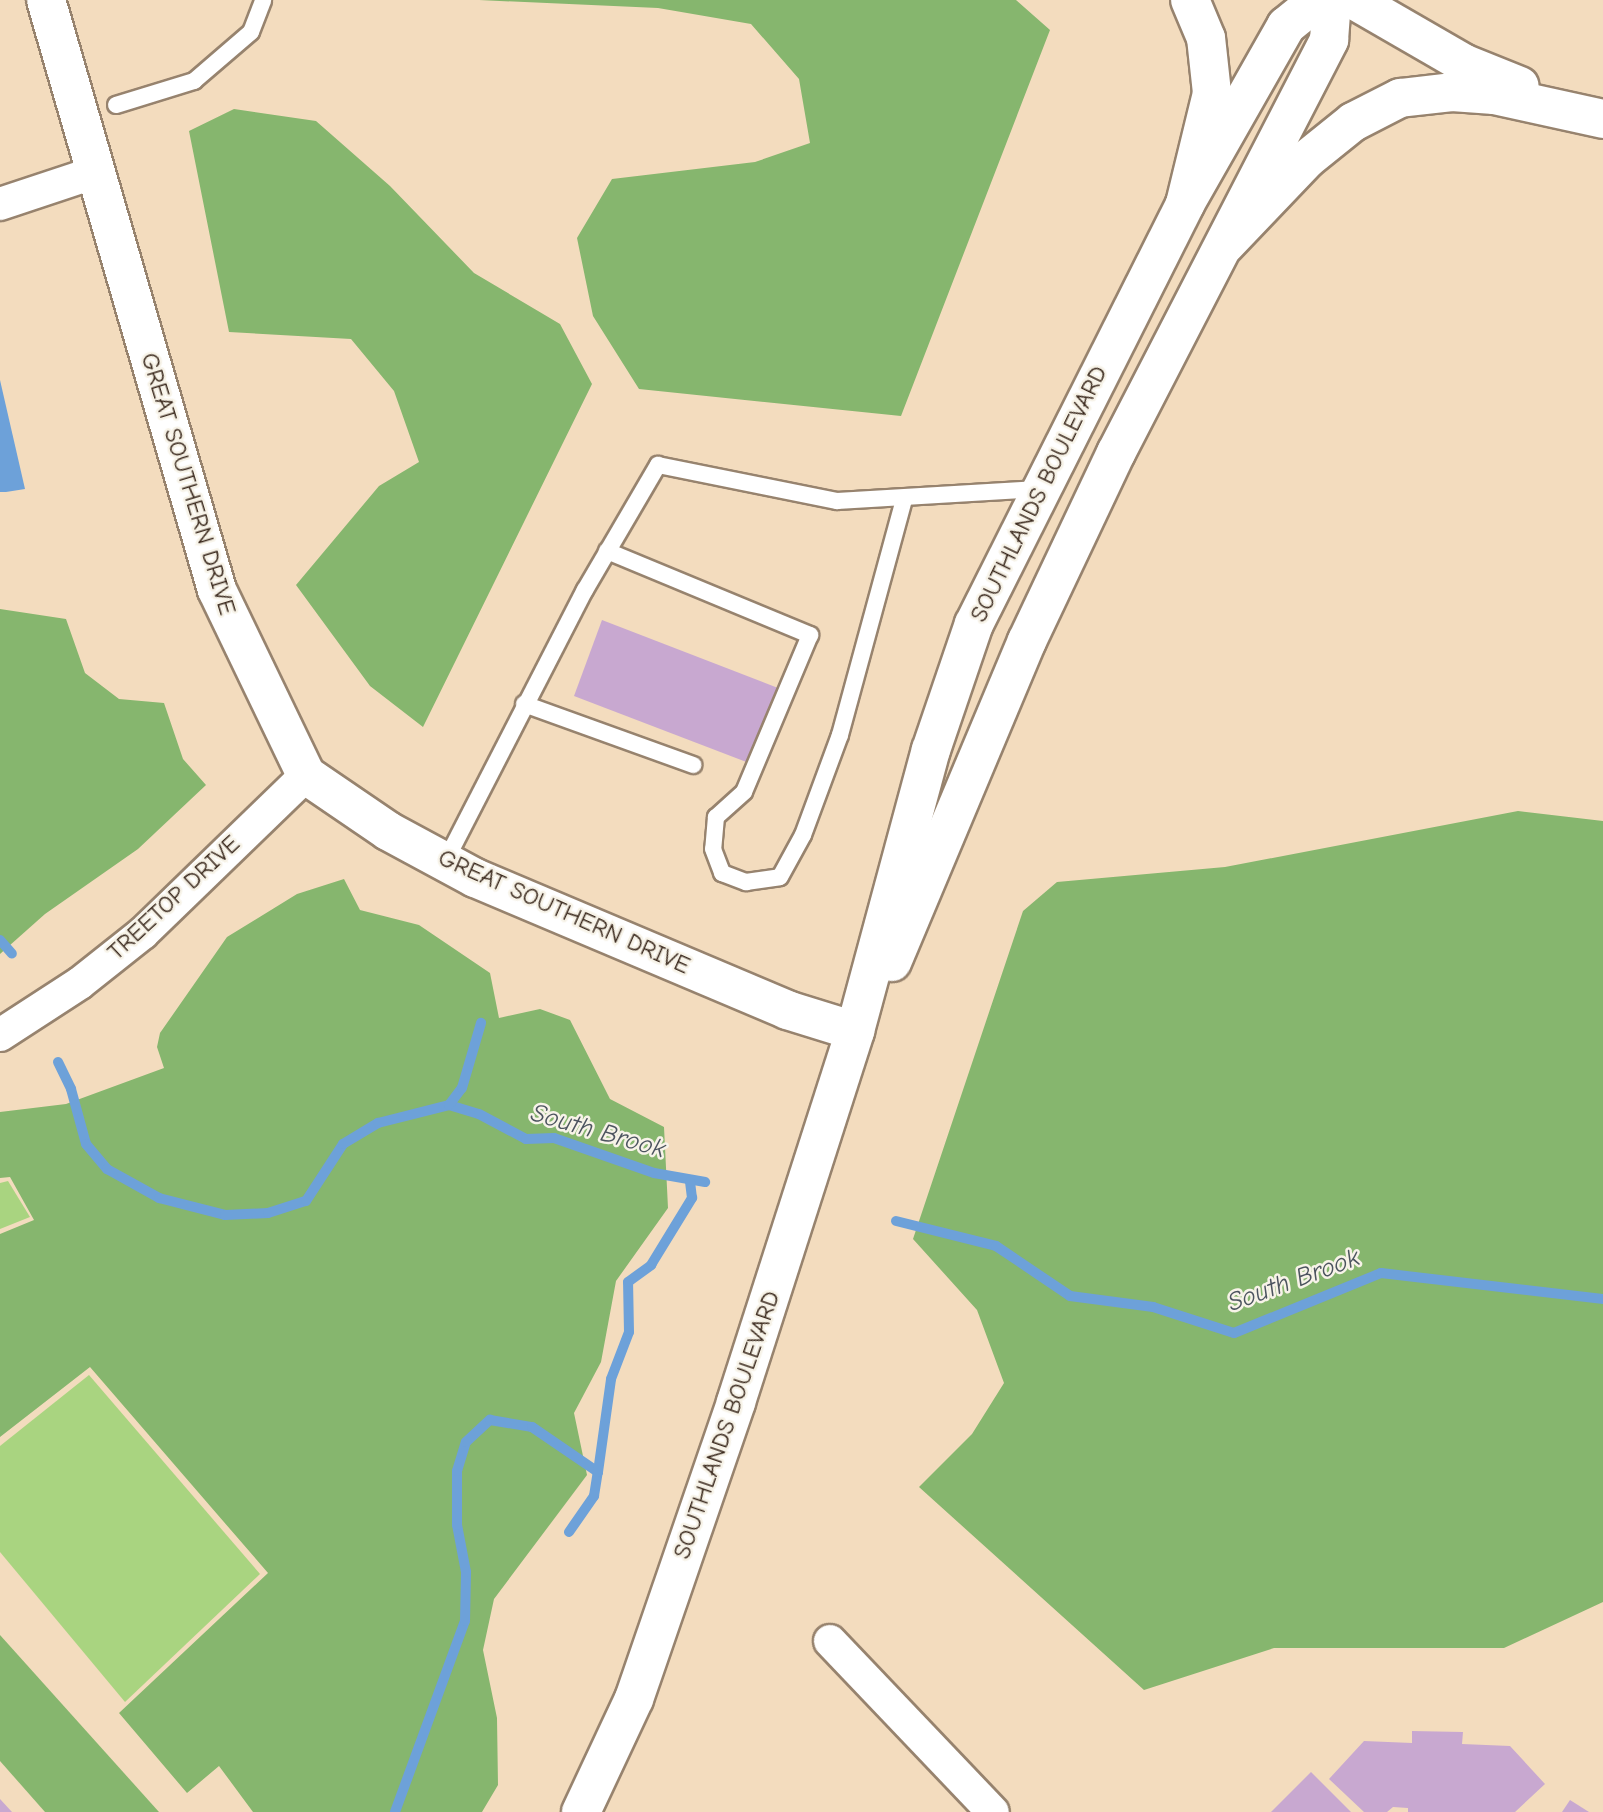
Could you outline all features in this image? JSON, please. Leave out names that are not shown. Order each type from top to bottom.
[{"type":"main road","name":"GREAT SOUTHERN DRIVE","points":[[47,0],[216,590],[306,775],[445,862],[787,1010],[855,1031]]},
{"type":"main road","points":[[1185,204],[1212,93],[1206,38],[1190,0]]},
{"type":"main road","name":"SOUTHLANDS BOULEVARD","points":[[581,1812],[638,1686],[736,1402],[855,1031],[950,686],[974,624],[1185,204],[1286,26],[1318,0]]},
{"type":"main road","name":"SOUTHLANDS BOULEVARD","points":[[855,1031],[904,939],[1027,641],[1116,453],[1329,40],[1332,0]]},
{"type":"main road","points":[[1354,0],[1463,63],[1603,119]]},
{"type":"main road","points":[[1225,245],[1307,159],[1353,122],[1400,98],[1452,92],[1494,94],[1603,119]]},
{"type":"street","points":[[0,204],[96,172]]},
{"type":"street","name":"TREETOP DRIVE","points":[[0,1035],[80,983],[144,933],[306,775]]},
{"type":"street","points":[[830,1641],[993,1812]]},
{"type":"lane","points":[[116,105],[194,81],[251,32],[263,0]]},
{"type":"lane","points":[[445,862],[524,704],[607,551],[658,465],[837,501],[904,500],[1040,489]]},
{"type":"lane","points":[[607,551],[810,635],[744,792],[716,817],[713,849],[722,873],[746,882],[780,877],[803,835],[840,735],[904,500]]},
{"type":"lane","points":[[524,704],[694,765]]},
{"type":"green space","points":[[479,0],[1016,0],[1050,30],[901,416],[639,389],[593,316],[577,238],[612,179],[755,162],[810,143],[799,79],[751,24],[658,8]]},
{"type":"green space","points":[[234,109],[316,121],[390,186],[474,273],[560,324],[592,384],[423,727],[370,686],[296,585],[379,486],[419,462],[394,391],[351,339],[229,332],[189,131]]},
{"type":"green space","points":[[0,609],[66,619],[85,673],[119,699],[164,703],[183,759],[206,785],[138,849],[45,914],[0,954]]},
{"type":"green space","points":[[1518,811],[1603,821],[1603,1602],[1504,1648],[1274,1648],[1144,1690],[919,1487],[972,1434],[1004,1383],[977,1310],[913,1239],[1023,911],[1057,882],[1225,867]]},
{"type":"green space","points":[[344,879],[360,910],[419,925],[490,973],[499,1018],[540,1009],[570,1020],[610,1099],[664,1127],[668,1208],[616,1281],[601,1362],[574,1413],[587,1475],[494,1599],[483,1650],[497,1718],[498,1785],[482,1812],[253,1812],[219,1766],[187,1793],[119,1713],[268,1573],[90,1367],[0,1437],[0,1234],[34,1220],[10,1177],[0,1178],[0,1112],[66,1104],[164,1068],[157,1047],[160,1033],[227,937],[297,894]]},
{"type":"green space","points":[[8,1181],[30,1217],[0,1229],[0,1183]]},
{"type":"green space","points":[[89,1375],[260,1574],[125,1702],[0,1552],[0,1446]]},
{"type":"green space","points":[[0,1635],[159,1812],[45,1812],[0,1761]]},
{"type":"water","points":[[0,380],[25,489],[6,492],[0,492]]},
{"type":"building","points":[[602,620],[778,688],[749,763],[574,696]]},
{"type":"building","points":[[1412,1731],[1463,1732],[1462,1744],[1510,1746],[1545,1784],[1515,1812],[1408,1812],[1408,1808],[1393,1807],[1387,1812],[1364,1812],[1329,1779],[1364,1741],[1412,1743]]},
{"type":"building","points":[[1311,1772],[1351,1812],[1271,1812]]},
{"type":"building","points":[[0,1799],[12,1812],[0,1812]]},
{"type":"building","points":[[1570,1800],[1589,1812],[1562,1812]]},
{"type":"waterway","name":"South Brook","points":[[0,940],[12,954]]},
{"type":"waterway","points":[[449,1105],[462,1088],[481,1023]]},
{"type":"waterway","name":"South Brook","points":[[58,1062],[71,1089],[86,1144],[107,1169],[159,1198],[225,1215],[268,1213],[306,1201],[343,1144],[378,1123],[449,1105],[479,1114],[526,1139],[554,1138],[654,1173],[705,1182]]},
{"type":"waterway","points":[[395,1812],[465,1621],[466,1572],[457,1525],[457,1471],[466,1442],[490,1420],[532,1427],[598,1472],[611,1379],[629,1332],[628,1282],[651,1265],[692,1198],[690,1182]]},
{"type":"waterway","name":"South Brook","points":[[896,1221],[996,1246],[1070,1296],[1153,1307],[1234,1333],[1381,1273],[1603,1299]]},
{"type":"waterway","points":[[569,1532],[594,1496],[598,1472]]}]
